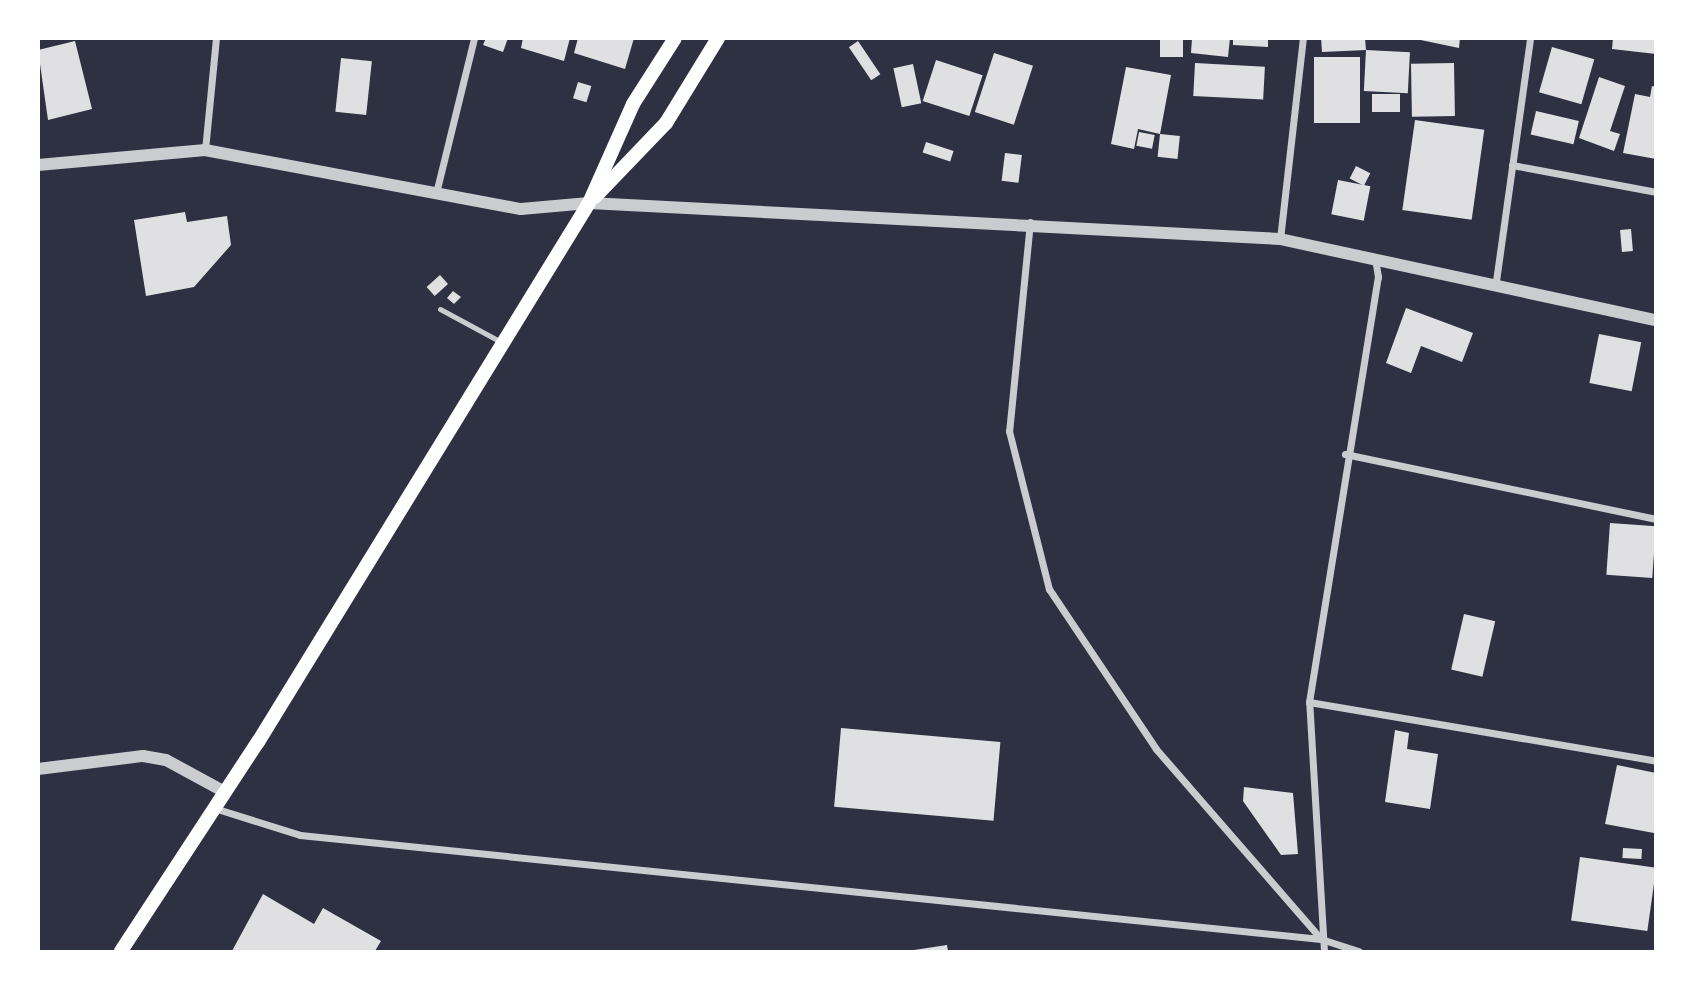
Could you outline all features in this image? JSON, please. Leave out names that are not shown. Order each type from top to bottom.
[{"type":"main road","points":[[121,951],[225,792],[589,202],[633,104],[675,38]]},
{"type":"main road","points":[[589,202],[666,124],[719,38]]},
{"type":"street","points":[[205,150],[216,38]]},
{"type":"street","points":[[436,193],[474,38]]},
{"type":"street","points":[[1280,239],[1303,38]]},
{"type":"street","points":[[1496,281],[1530,38]]},
{"type":"street","points":[[38,165],[205,150],[521,209],[589,202],[1030,221],[1280,239],[1496,281],[1656,320]]},
{"type":"street","points":[[1512,165],[1656,192]]},
{"type":"street","points":[[1030,221],[1009,431],[1049,589],[1156,749],[1321,939]]},
{"type":"street","points":[[1324,951],[1321,939],[1309,702],[1345,454],[1378,276],[1375,257]]},
{"type":"street","points":[[1345,454],[1656,519]]},
{"type":"street","points":[[1309,702],[1656,761]]},
{"type":"street","points":[[38,769],[143,756],[166,760],[225,792]]},
{"type":"street","points":[[214,808],[300,835],[1321,939],[1359,951]]},
{"type":"lane","points":[[440,309],[501,342]]},
{"type":"building","points":[[486,38],[508,38],[503,52],[483,45]]},
{"type":"building","points":[[523,38],[570,38],[564,61],[521,48]]},
{"type":"building","points":[[578,38],[634,38],[625,69],[574,53]]},
{"type":"building","points":[[1160,38],[1183,38],[1183,57],[1160,57]]},
{"type":"building","points":[[1192,38],[1230,38],[1228,57],[1191,53]]},
{"type":"building","points":[[1233,38],[1268,38],[1268,47],[1233,45]]},
{"type":"building","points":[[1321,38],[1365,38],[1366,50],[1322,52]]},
{"type":"building","points":[[1411,38],[1460,38],[1459,48]]},
{"type":"building","points":[[1613,38],[1656,38],[1656,54],[1612,49]]},
{"type":"building","points":[[75,41],[92,109],[48,120],[38,50]]},
{"type":"building","points":[[858,41],[880,74],[871,80],[849,47]]},
{"type":"building","points":[[1552,47],[1594,59],[1581,104],[1539,92]]},
{"type":"building","points":[[1366,50],[1410,52],[1408,93],[1364,91]]},
{"type":"building","points":[[994,53],[1033,66],[1014,125],[975,112]]},
{"type":"building","points":[[1314,57],[1360,57],[1360,123],[1314,123]]},
{"type":"building","points":[[341,58],[372,61],[366,115],[335,112]]},
{"type":"building","points":[[936,60],[983,75],[969,116],[923,101]]},
{"type":"building","points":[[1195,63],[1265,67],[1263,100],[1193,96]]},
{"type":"building","points":[[1454,63],[1455,116],[1412,117],[1411,64]]},
{"type":"building","points":[[913,64],[921,103],[902,107],[893,68]]},
{"type":"building","points":[[1126,67],[1171,75],[1160,134],[1138,129],[1134,149],[1111,144]]},
{"type":"building","points":[[1599,77],[1625,86],[1610,131],[1620,134],[1614,151],[1579,138]]},
{"type":"building","points":[[578,82],[591,86],[586,102],[573,98]]},
{"type":"building","points":[[1652,86],[1656,87],[1656,159],[1623,153],[1635,94],[1650,97]]},
{"type":"building","points":[[1372,94],[1400,94],[1400,112],[1372,112]]},
{"type":"building","points":[[1536,111],[1579,121],[1573,144],[1531,134]]},
{"type":"building","points":[[1415,120],[1484,130],[1472,220],[1402,210]]},
{"type":"building","points":[[1139,132],[1155,135],[1152,149],[1136,146]]},
{"type":"building","points":[[1160,134],[1180,136],[1177,159],[1158,157]]},
{"type":"building","points":[[926,142],[954,151],[950,161],[923,152]]},
{"type":"building","points":[[1005,153],[1022,155],[1018,183],[1002,181]]},
{"type":"building","points":[[1356,166],[1370,173],[1364,186],[1350,178]]},
{"type":"building","points":[[1338,180],[1370,186],[1364,221],[1331,214]]},
{"type":"building","points":[[185,212],[187,222],[227,216],[231,245],[194,287],[146,296],[134,220]]},
{"type":"building","points":[[1631,229],[1633,251],[1622,252],[1620,230]]},
{"type":"building","points":[[440,275],[448,284],[435,296],[427,287]]},
{"type":"building","points":[[453,291],[461,297],[454,304],[447,298]]},
{"type":"building","points":[[1406,308],[1473,333],[1462,362],[1421,346],[1411,373],[1386,363]]},
{"type":"building","points":[[1599,334],[1641,342],[1632,391],[1589,383]]},
{"type":"building","points":[[1610,523],[1656,526],[1652,578],[1606,575]]},
{"type":"building","points":[[1464,614],[1495,621],[1482,677],[1451,670]]},
{"type":"building","points":[[841,728],[1000,742],[994,821],[834,807]]},
{"type":"building","points":[[1395,730],[1409,733],[1407,749],[1438,754],[1430,809],[1385,802]]},
{"type":"building","points":[[1617,765],[1656,773],[1654,833],[1605,824]]},
{"type":"building","points":[[1244,787],[1293,793],[1298,854],[1281,855],[1243,801]]},
{"type":"building","points":[[1623,848],[1642,849],[1641,859],[1622,858]]},
{"type":"building","points":[[1580,857],[1656,868],[1647,931],[1571,920]]},
{"type":"building","points":[[263,894],[314,924],[323,908],[381,941],[375,951],[232,951]]},
{"type":"building","points":[[947,945],[948,951],[914,951],[914,950]]}]
